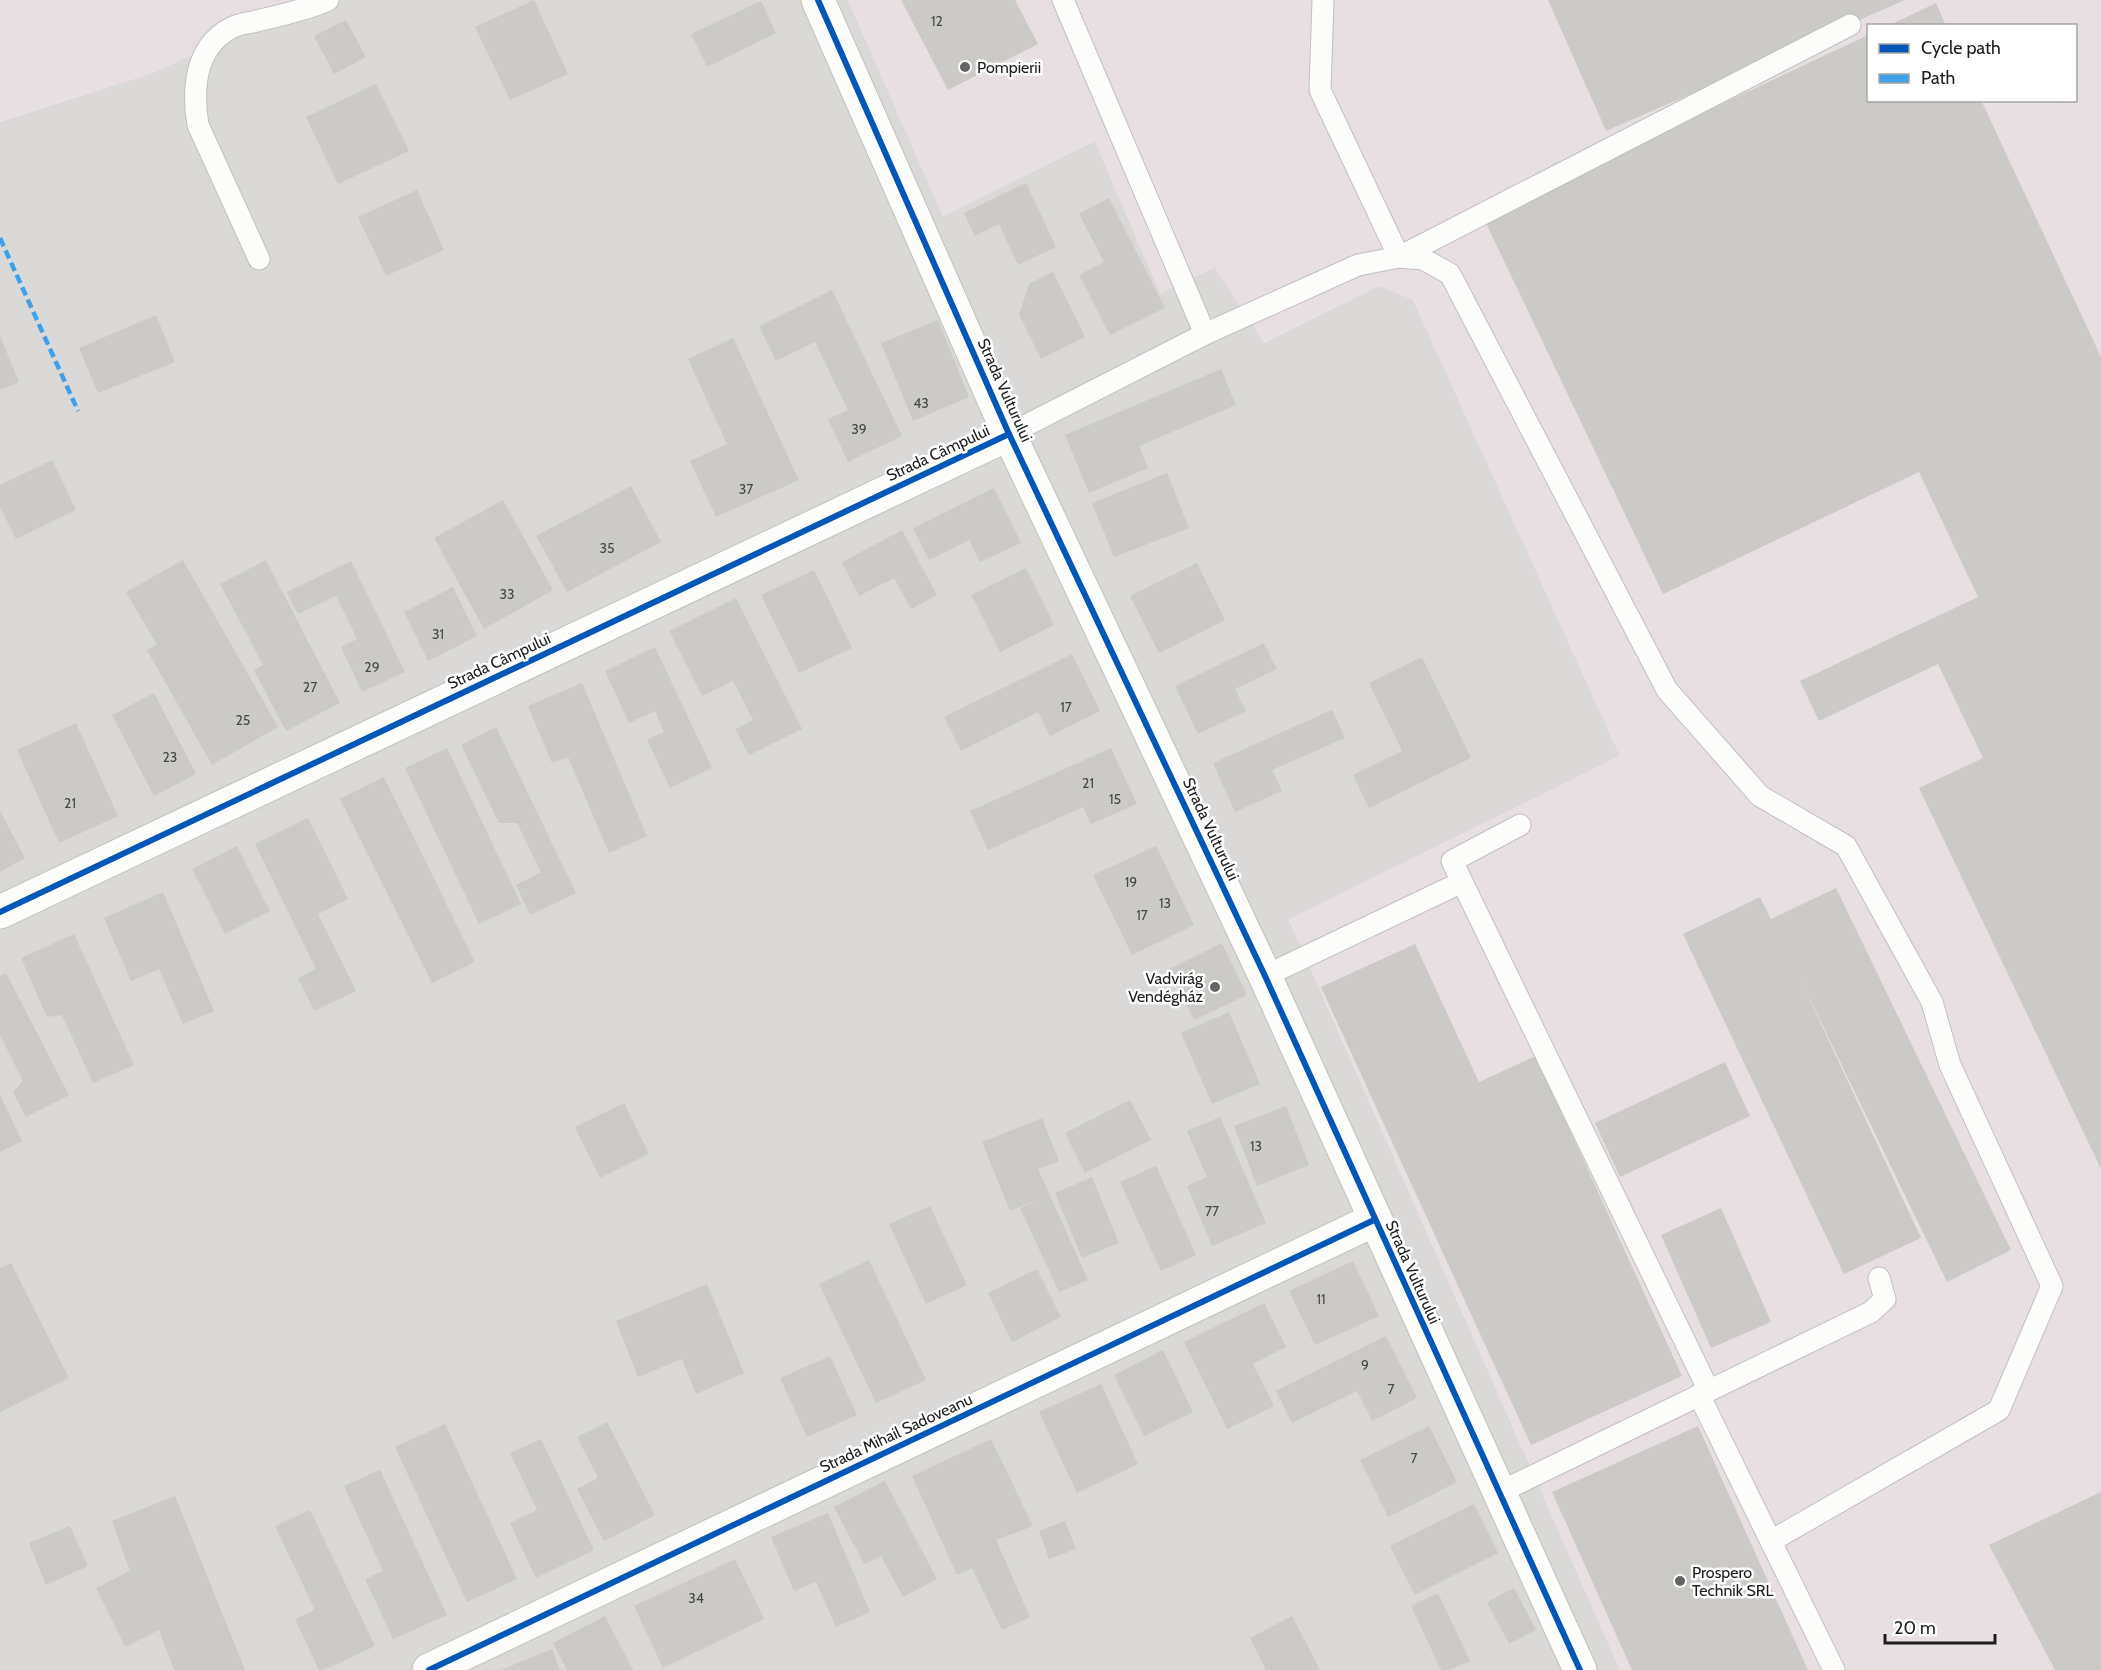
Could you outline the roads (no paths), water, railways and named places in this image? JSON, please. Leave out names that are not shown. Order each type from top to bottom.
[{"type":"street","name":"Strada Vulturului","points":[[818,0],[1009,434],[1265,976],[1580,1670]]},
{"type":"street","name":"Strada Câmpului","points":[[0,912],[1009,434]]},
{"type":"street","name":"Strada Mihail Sadoveanu","points":[[429,1670],[1374,1220]]},
{"type":"lane","points":[[260,259],[198,125],[195,80],[202,60],[215,40],[232,27],[328,0]]},
{"type":"lane","points":[[1063,0],[1205,334]]},
{"type":"lane","points":[[1323,0],[1320,90],[1398,257]]},
{"type":"lane","points":[[1009,434],[1205,334],[1358,265],[1398,257],[1850,25]]},
{"type":"lane","points":[[1398,257],[1423,259],[1450,274],[1667,690],[1760,796],[1846,846],[1932,1002],[1950,1065],[2052,1286],[1999,1410],[1771,1541]]},
{"type":"lane","points":[[1520,825],[1452,861],[1704,1393],[1771,1541],[1834,1670]]},
{"type":"lane","points":[[1265,976],[1462,882]]},
{"type":"lane","points":[[1498,1493],[1871,1312],[1884,1299],[1879,1278]]},
{"type":"place","name":"Pompierii","points":[[965,67]]},
{"type":"place","name":"Vadvirág Vendégház","points":[[1215,987]]},
{"type":"place","name":"Prospero Technik SRL","points":[[1680,1581]]}]
